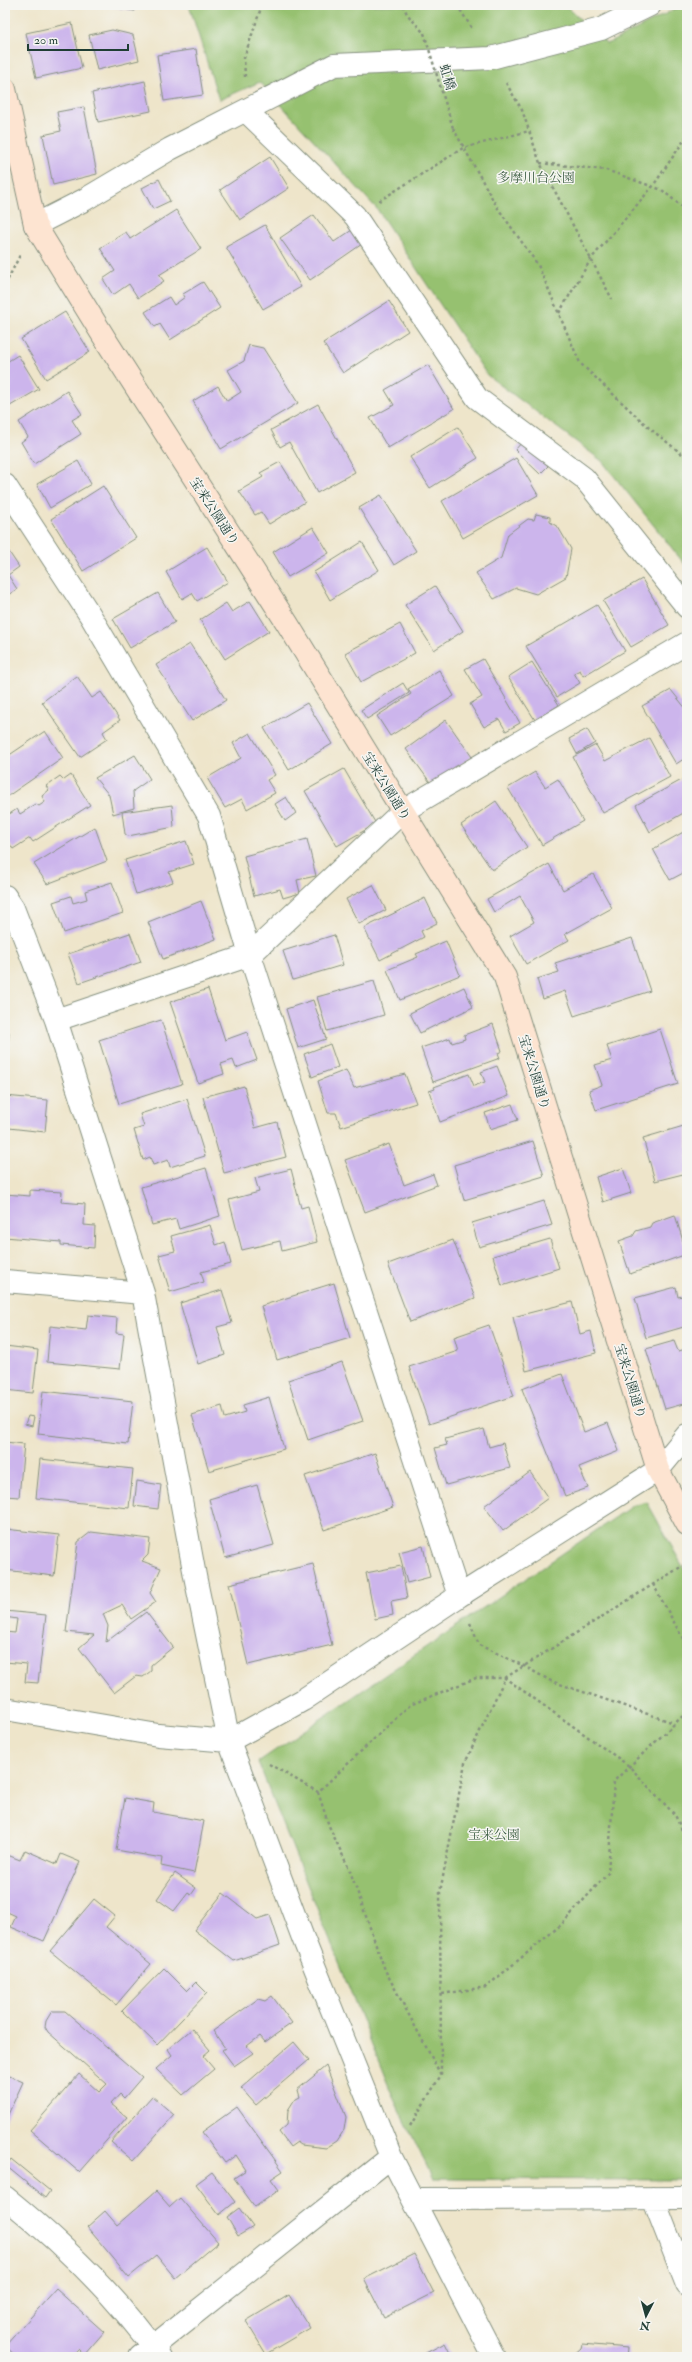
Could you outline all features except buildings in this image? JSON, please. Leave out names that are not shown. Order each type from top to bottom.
[{"type":"street","points":[[35,225],[84,200],[170,148],[334,65],[491,58],[601,29],[650,5]]},
{"type":"street","name":"宝来公園通り","points":[[5,89],[35,225],[107,342],[287,623],[505,977],[658,1470],[687,1524]]},
{"type":"street","points":[[246,110],[355,216],[478,398],[584,478],[687,607]]},
{"type":"street","points":[[5,485],[90,615],[209,816],[250,955],[459,1596]]},
{"type":"street","points":[[56,1020],[250,955],[403,811],[687,643]]},
{"type":"street","points":[[8,904],[56,1020],[143,1293],[195,1576],[229,1741],[303,1938],[392,2157],[494,2357]]},
{"type":"street","points":[[5,1281],[143,1293]]},
{"type":"street","points":[[5,1709],[158,1735],[229,1741],[304,1700],[459,1596],[658,1470],[687,1435]]},
{"type":"street","points":[[5,2197],[68,2251],[120,2306],[151,2354],[172,2329],[392,2157]]},
{"type":"street","points":[[653,2198],[687,2285]]},
{"type":"street","points":[[414,2199],[687,2198]]},
{"type":"path","points":[[246,110],[244,58],[262,5]]},
{"type":"path","name":"虹橋","points":[[403,5],[408,14],[424,33],[453,128],[496,208],[538,265],[580,363],[648,427],[687,458]]},
{"type":"path","points":[[491,58],[522,110],[540,163],[612,299]]},
{"type":"path","points":[[355,216],[463,148],[529,131]]},
{"type":"path","points":[[559,313],[591,259],[653,186],[687,136]]},
{"type":"path","points":[[540,163],[606,170],[662,190],[687,211]]},
{"type":"path","points":[[318,1792],[410,1705],[476,1678],[505,1678],[687,1563]]},
{"type":"path","points":[[654,1584],[687,1646]]},
{"type":"path","points":[[459,1596],[479,1645],[524,1666],[551,1681],[674,1723]]},
{"type":"path","points":[[505,1678],[629,1766],[675,1815],[687,1841]]},
{"type":"path","points":[[392,2157],[441,2075],[442,1994],[440,1892],[465,1763],[505,1678]]},
{"type":"path","points":[[442,1994],[486,1987],[562,1924],[608,1873],[614,1781],[687,1712]]},
{"type":"path","points":[[229,1741],[318,1792],[329,1826],[353,1878],[385,1970],[441,2075]]},
{"type":"green space","name":"多摩川台公園","points":[[189,5],[565,5],[607,44],[683,5],[687,5],[687,567],[602,461],[487,375],[377,209],[260,82],[219,100]]},
{"type":"green space","name":"宝来公園","points":[[647,1502],[687,1574],[687,2180],[433,2179],[391,2092],[258,1762],[632,1506]]}]
